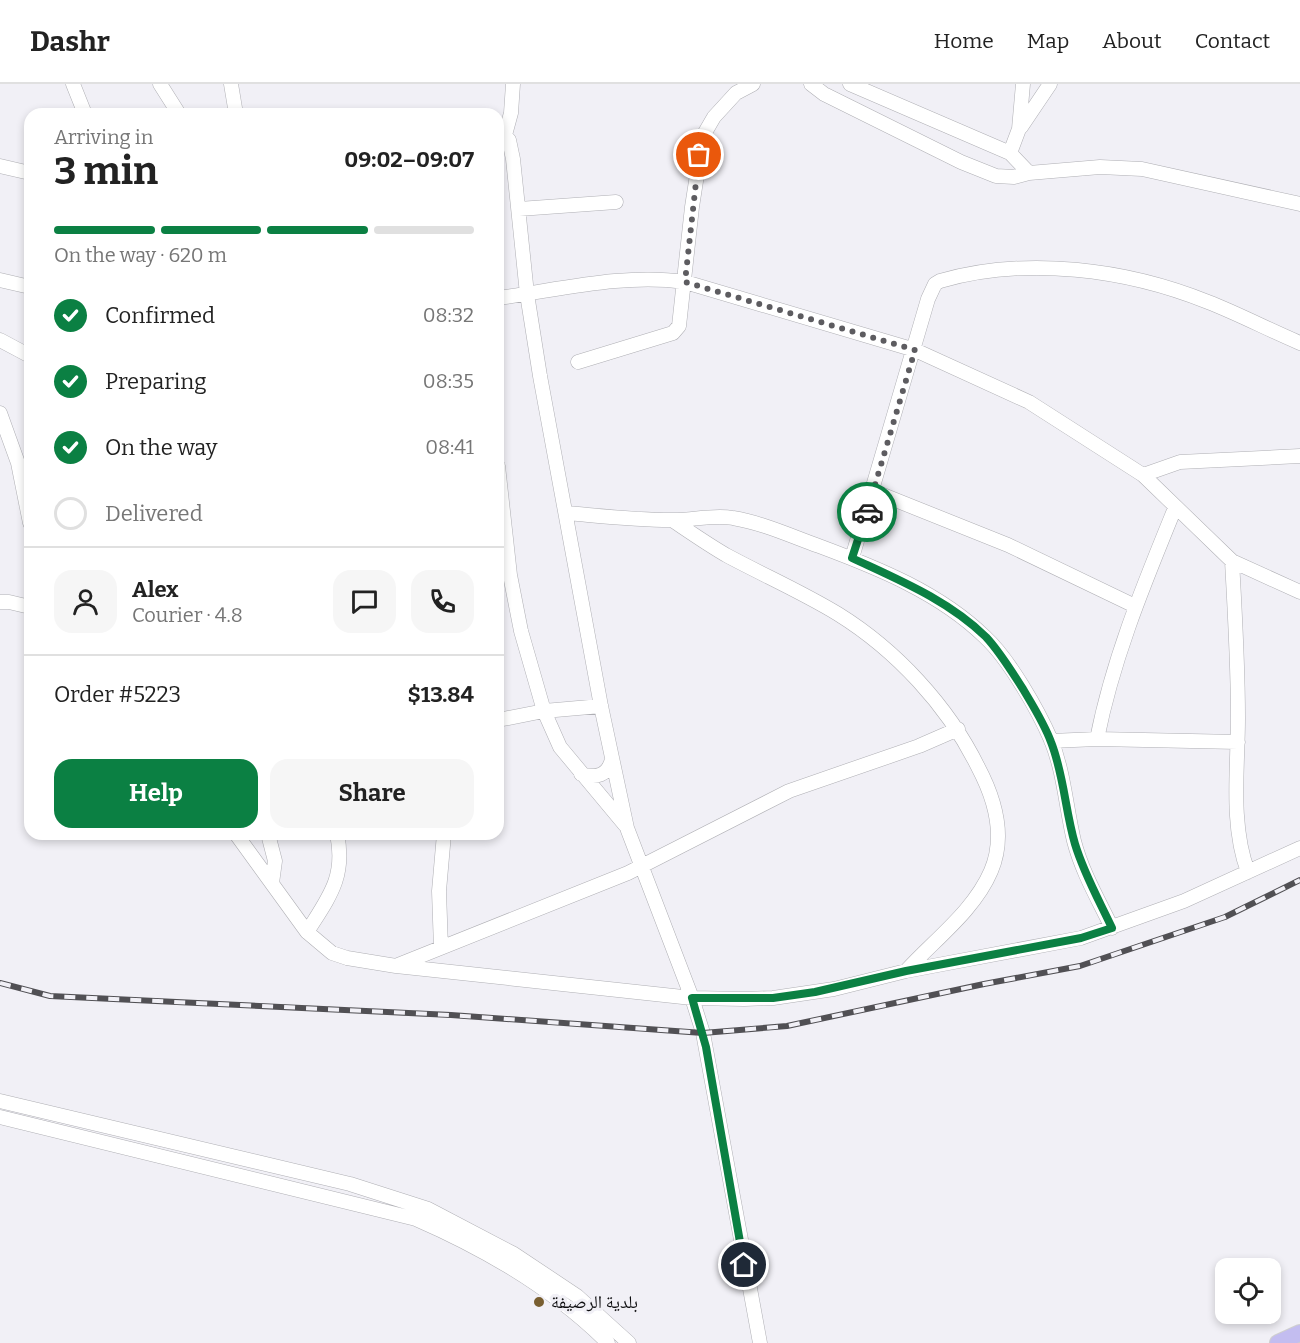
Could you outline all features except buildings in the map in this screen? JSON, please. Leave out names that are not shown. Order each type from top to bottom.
[{"type":"main road","points":[[1278,1343],[1300,1333]]},
{"type":"street","points":[[73,84],[83,108]]},
{"type":"street","points":[[160,84],[175,108]]},
{"type":"street","points":[[231,84],[235,108]]},
{"type":"street","points":[[504,127],[511,113],[513,84]]},
{"type":"street","points":[[578,362],[673,333],[681,322],[692,207],[703,136],[734,88],[753,84]]},
{"type":"street","points":[[811,84],[826,89],[961,162],[996,176],[1014,177],[1029,173],[1100,167],[1142,169],[1300,204]]},
{"type":"street","points":[[849,84],[1010,153],[1029,173]]},
{"type":"street","points":[[1019,129],[1023,84]]},
{"type":"street","points":[[1010,153],[1019,129],[1050,84]]},
{"type":"street","points":[[504,140],[513,159],[527,294],[612,759],[627,828],[692,998],[706,1047],[757,1339]]},
{"type":"street","points":[[0,166],[24,171]]},
{"type":"street","points":[[519,209],[616,202]]},
{"type":"street","points":[[852,558],[915,350],[928,299],[935,284],[949,278],[1027,266],[1115,276],[1176,291],[1209,302],[1300,343]]},
{"type":"street","points":[[504,297],[651,279],[685,282],[915,350],[1029,402],[1143,475],[1232,561],[1300,592]]},
{"type":"street","points":[[0,281],[24,286]]},
{"type":"street","points":[[0,340],[24,353]]},
{"type":"street","points":[[0,413],[18,463],[24,493]]},
{"type":"street","points":[[1143,475],[1180,462],[1300,456]]},
{"type":"street","points":[[873,491],[1008,545],[1135,606]]},
{"type":"street","points":[[1097,739],[1112,675],[1135,606],[1175,508]]},
{"type":"street","points":[[566,513],[672,520],[731,517],[852,558],[899,579],[940,602],[987,639],[1019,683],[1051,741],[1063,778],[1075,843],[1089,882],[1112,928]]},
{"type":"street","points":[[672,520],[724,554],[824,606],[854,625],[887,651],[927,691],[958,729],[983,776],[994,805],[998,828],[994,862],[985,883],[971,902],[906,971]]},
{"type":"street","points":[[504,524],[510,576],[521,631],[544,711],[560,747],[627,828]]},
{"type":"street","points":[[1232,561],[1237,668],[1237,819],[1240,847],[1248,872]]},
{"type":"street","points":[[0,602],[24,606]]},
{"type":"street","points":[[504,719],[544,711],[601,706]]},
{"type":"street","points":[[396,966],[642,866],[789,791],[920,746],[958,729]]},
{"type":"street","points":[[1051,741],[1097,739],[1238,742]]},
{"type":"street","points":[[581,774],[591,777],[603,775],[610,768],[612,759]]},
{"type":"street","points":[[240,840],[307,932],[319,944],[339,956],[396,966],[692,998],[783,997],[834,989],[906,971],[1081,938],[1184,901],[1300,848]]},
{"type":"street","points":[[270,840],[275,861],[272,883]]},
{"type":"street","points":[[307,932],[337,881],[340,860],[338,840]]},
{"type":"street","points":[[441,948],[439,891],[443,840]]},
{"type":"street","points":[[0,1101],[350,1184],[428,1209],[504,1248],[577,1296],[629,1343]]},
{"type":"street","points":[[0,1117],[416,1219],[474,1246],[560,1301],[583,1318],[608,1343]]},
{"type":"street","points":[[346,1201],[350,1184]]},
{"type":"railway","points":[[0,983],[50,996],[451,1015],[703,1033],[787,1026],[1080,966],[1225,917],[1300,880]]},
{"type":"way so far","points":[[699,155],[685,282],[915,350],[867,512]]},
{"type":"place","name":"بلدية الرصيفة","points":[[539,1302]]},
{"type":"route","points":[[744,1265],[706,1047],[692,998],[773,998],[834,989],[906,971],[1081,938],[1112,928],[1082,864],[1068,812],[1063,778],[1051,741],[1035,710],[1019,683],[987,639],[965,619],[899,579],[852,558],[867,512]]}]
